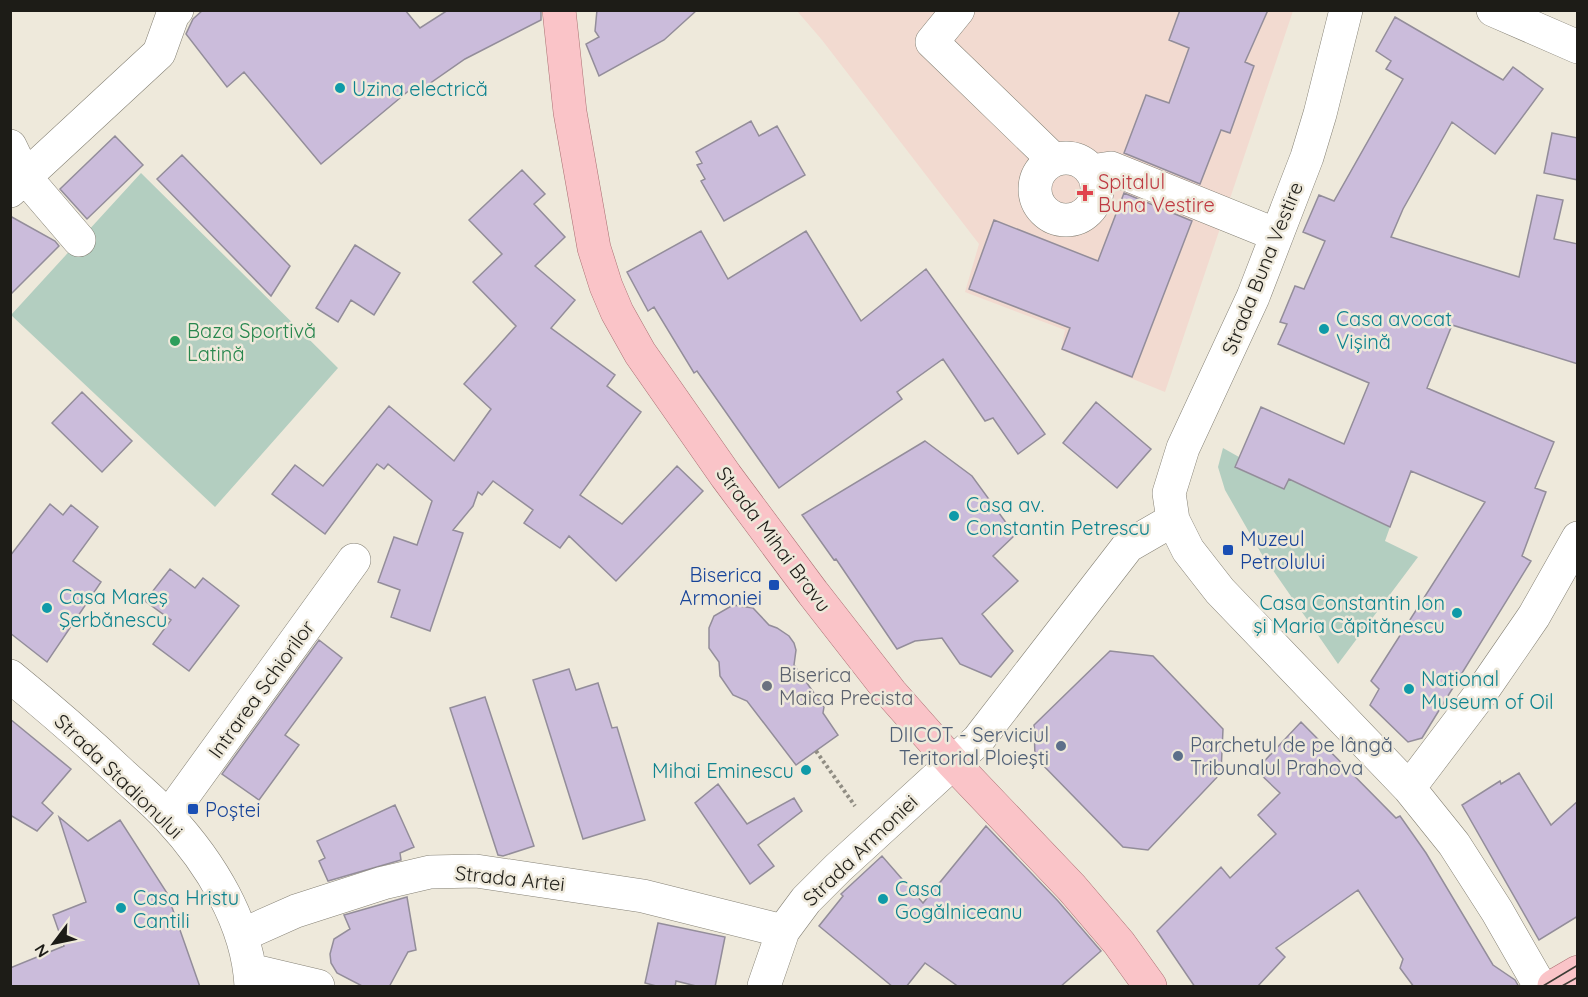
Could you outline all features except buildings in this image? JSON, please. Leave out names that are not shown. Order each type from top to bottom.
[{"type":"main road","name":"Strada Mihai Bravu","points":[[559,10],[570,112],[594,248],[617,312],[646,362],[796,571],[891,693],[952,762],[1072,888],[1119,943],[1150,987]]},
{"type":"main road","points":[[1554,987],[1578,972]]},
{"type":"street","points":[[18,184],[159,53],[173,14],[177,10]]},
{"type":"street","points":[[958,10],[932,42],[1054,160]]},
{"type":"street","name":"Strada Buna Vestire","points":[[1173,520],[1169,493],[1183,448],[1252,297],[1277,236],[1314,135],[1346,10]]},
{"type":"street","points":[[1493,10],[1578,47]]},
{"type":"street","points":[[10,146],[18,184],[80,240]]},
{"type":"street","points":[[1075,159],[1091,171],[1097,190],[1095,200],[1083,215],[1073,219],[1054,218],[1039,204],[1035,194],[1035,184],[1045,166],[1054,160],[1075,159]]},
{"type":"street","points":[[1091,171],[1112,168],[1277,236]]},
{"type":"street","points":[[1173,520],[1188,550],[1220,591],[1409,788],[1454,844],[1497,911],[1540,987]]},
{"type":"street","name":"Strada Armoniei","points":[[764,987],[783,931],[806,900],[875,833],[978,740],[1128,546],[1173,520]]},
{"type":"street","points":[[1409,788],[1481,693],[1534,616],[1578,538]]},
{"type":"street","name":"Intrarea Schiorilor","points":[[168,817],[354,560]]},
{"type":"street","name":"Strada Stadionului","points":[[10,676],[80,735],[168,817],[201,859],[220,889],[242,935],[251,978]]},
{"type":"street","name":"Strada Artei","points":[[242,935],[296,911],[383,884],[430,872],[476,871],[643,896],[783,931]]},
{"type":"street","points":[[251,978],[318,987]]},
{"type":"path","points":[[816,751],[875,833]]},
{"type":"shaded area","name":"Spitalul Buna Vestire","points":[[797,11],[1293,11],[1165,392],[1061,350],[1065,330],[965,292],[979,244],[822,40]]},
{"type":"green space","name":"Baza Sportivă Latină","points":[[141,173],[338,368],[215,507],[11,315]]},
{"type":"green space","points":[[1223,448],[1239,457],[1236,468],[1284,489],[1289,479],[1390,527],[1385,541],[1418,557],[1338,664],[1261,553],[1225,490],[1218,467]]},
{"type":"tram line","points":[[1543,986],[1578,965]]},
{"type":"tram line","points":[[1562,986],[1578,977]]},
{"type":"place","name":"Uzina electrică","points":[[340,88]]},
{"type":"place","name":"Spitalul Buna Vestire","points":[[1085,193]]},
{"type":"place","name":"Casa avocat Vișină","points":[[1324,329]]},
{"type":"place","name":"Baza Sportivă Latină","points":[[175,341]]},
{"type":"place","name":"Casa av. Constantin Petrescu","points":[[954,516]]},
{"type":"place","name":"Muzeul Petrolului","points":[[1228,550]]},
{"type":"place","name":"Biserica Armoniei","points":[[774,585]]},
{"type":"place","name":"Casa Mareş Şerbănescu","points":[[47,608]]},
{"type":"place","name":"Casa Constantin Ion şi Maria Căpitănescu","points":[[1457,613]]},
{"type":"place","name":"Biserica Maica Precista","points":[[767,686]]},
{"type":"place","name":"National Museum of Oil","points":[[1409,689]]},
{"type":"place","name":"DIICOT - Serviciul Teritorial Ploiești","points":[[1061,746]]},
{"type":"place","name":"Parchetul de pe lângă Tribunalul Prahova","points":[[1178,756]]},
{"type":"place","name":"Mihai Eminescu","points":[[806,770]]},
{"type":"place","name":"Poștei","points":[[193,809]]},
{"type":"place","name":"Casa Gogălniceanu","points":[[883,899]]},
{"type":"place","name":"Casa Hristu Cantili","points":[[121,908]]}]
